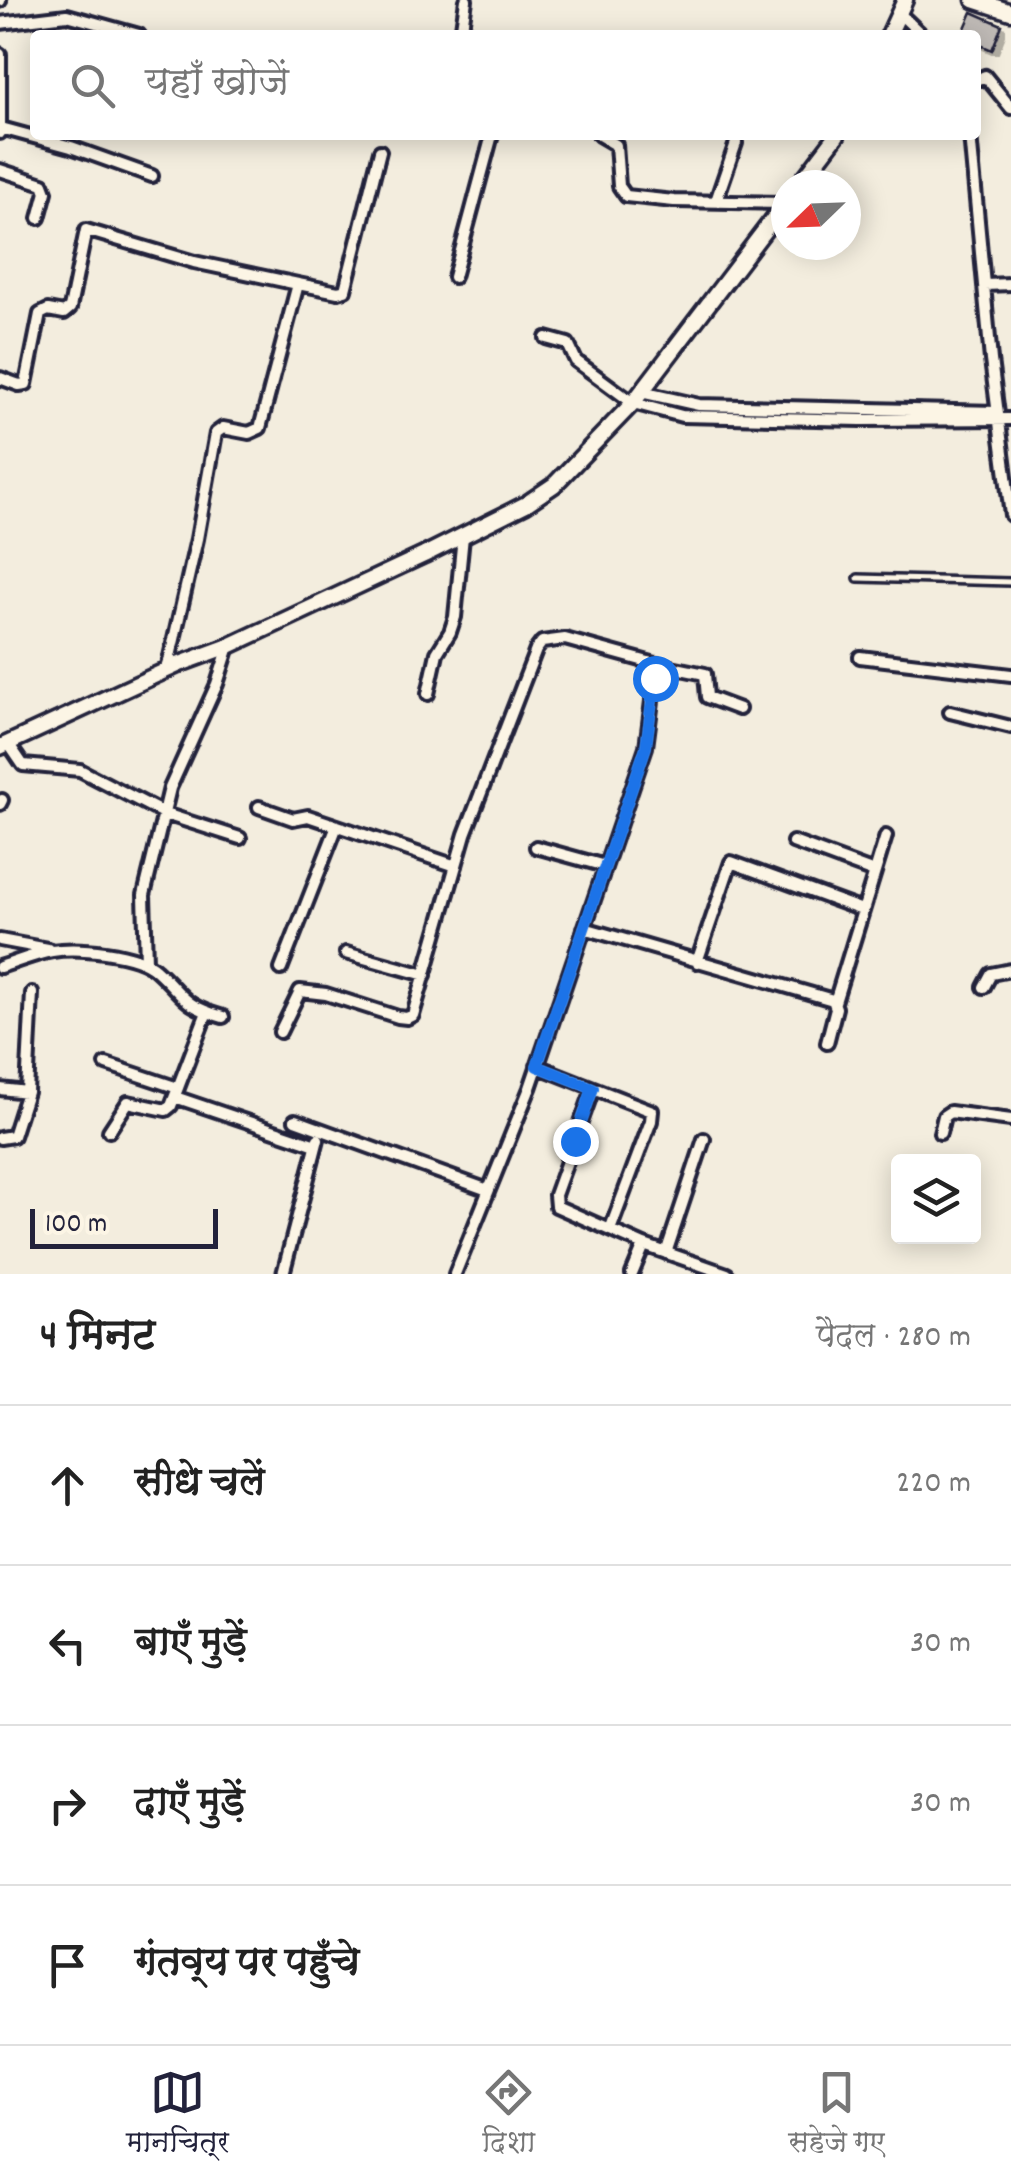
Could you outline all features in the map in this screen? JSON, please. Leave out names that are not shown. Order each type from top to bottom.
[{"type":"street","points":[[462,30],[466,0]]},
{"type":"street","points":[[974,0],[1011,12]]},
{"type":"street","points":[[892,30],[902,7]]},
{"type":"street","points":[[902,7],[918,30]]},
{"type":"street","points":[[0,22],[67,15],[122,30]]},
{"type":"street","points":[[0,54],[1,131],[30,138]]},
{"type":"street","points":[[981,78],[985,76],[1011,108]]},
{"type":"street","points":[[38,140],[152,176]]},
{"type":"street","points":[[454,277],[491,140]]},
{"type":"street","points":[[607,140],[616,145],[620,186],[626,196],[771,203]]},
{"type":"street","points":[[811,170],[833,140]]},
{"type":"street","points":[[970,140],[997,416],[1011,514]]},
{"type":"street","points":[[716,201],[736,144]]},
{"type":"street","points":[[0,378],[26,384],[40,314],[70,308],[86,230],[194,262],[338,292],[346,290],[380,150]]},
{"type":"street","points":[[0,170],[43,184],[46,192],[39,218]]},
{"type":"street","points":[[240,838],[165,814],[80,770],[23,764],[4,745],[230,646],[462,536],[526,504],[554,485],[637,398],[771,223]]},
{"type":"street","points":[[168,670],[216,433],[223,428],[255,433],[260,428],[298,284]]},
{"type":"street","points":[[985,285],[1011,284]]},
{"type":"street","points":[[546,338],[568,344],[576,361],[637,398],[682,416],[818,420],[997,416]]},
{"type":"street","points":[[637,398],[699,405],[818,406],[1011,419]]},
{"type":"street","points":[[818,406],[818,420]]},
{"type":"street","points":[[428,694],[437,653],[455,617],[462,536]]},
{"type":"street","points":[[280,1032],[300,990],[410,1018],[456,866],[542,642],[565,639],[705,674],[706,696],[738,709]]},
{"type":"street","points":[[146,962],[144,895],[165,814],[178,768],[218,684],[230,646]]},
{"type":"street","points":[[860,657],[1011,674]]},
{"type":"street","points":[[455,1274],[537,1066],[650,730],[655,678],[652,663]]},
{"type":"street","points":[[950,712],[1011,727]]},
{"type":"street","points":[[259,807],[293,819],[305,816],[456,866]]},
{"type":"street","points":[[281,969],[337,826]]},
{"type":"street","points":[[827,1043],[835,1002],[886,836]]},
{"type":"street","points":[[792,842],[874,872]]},
{"type":"street","points":[[536,847],[605,866]]},
{"type":"street","points":[[698,962],[731,862],[862,910]]},
{"type":"street","points":[[584,928],[835,1002]]},
{"type":"street","points":[[0,940],[55,950],[128,956],[146,962],[185,1002],[223,1017]]},
{"type":"street","points":[[0,967],[55,950]]},
{"type":"street","points":[[346,952],[426,975]]},
{"type":"street","points":[[984,987],[991,974],[1011,970]]},
{"type":"street","points":[[0,1138],[14,1136],[27,1092],[32,993]]},
{"type":"street","points":[[109,1130],[125,1104],[166,1110],[171,1106],[207,1012]]},
{"type":"street","points":[[106,1064],[316,1145]]},
{"type":"street","points":[[537,1066],[650,1108],[653,1114],[610,1230]]},
{"type":"street","points":[[593,1088],[554,1201],[562,1210],[644,1245],[727,1274]]},
{"type":"street","points":[[0,1089],[27,1092]]},
{"type":"street","points":[[940,1133],[944,1116],[950,1112],[1011,1120]]},
{"type":"street","points":[[296,1120],[488,1190]]},
{"type":"street","points":[[283,1274],[320,1130]]},
{"type":"street","points":[[666,1253],[704,1139]]},
{"type":"street","points":[[632,1274],[644,1245]]},
{"type":"street","points":[[684,1274],[689,1261]]},
{"type":"lane","points":[[858,578],[1011,582]]},
{"type":"building","points":[[972,12],[1002,25],[992,50],[981,45],[981,30],[964,30]]},
{"type":"route","points":[[575,1141],[593,1088],[537,1066],[646,747],[655,678]]}]
